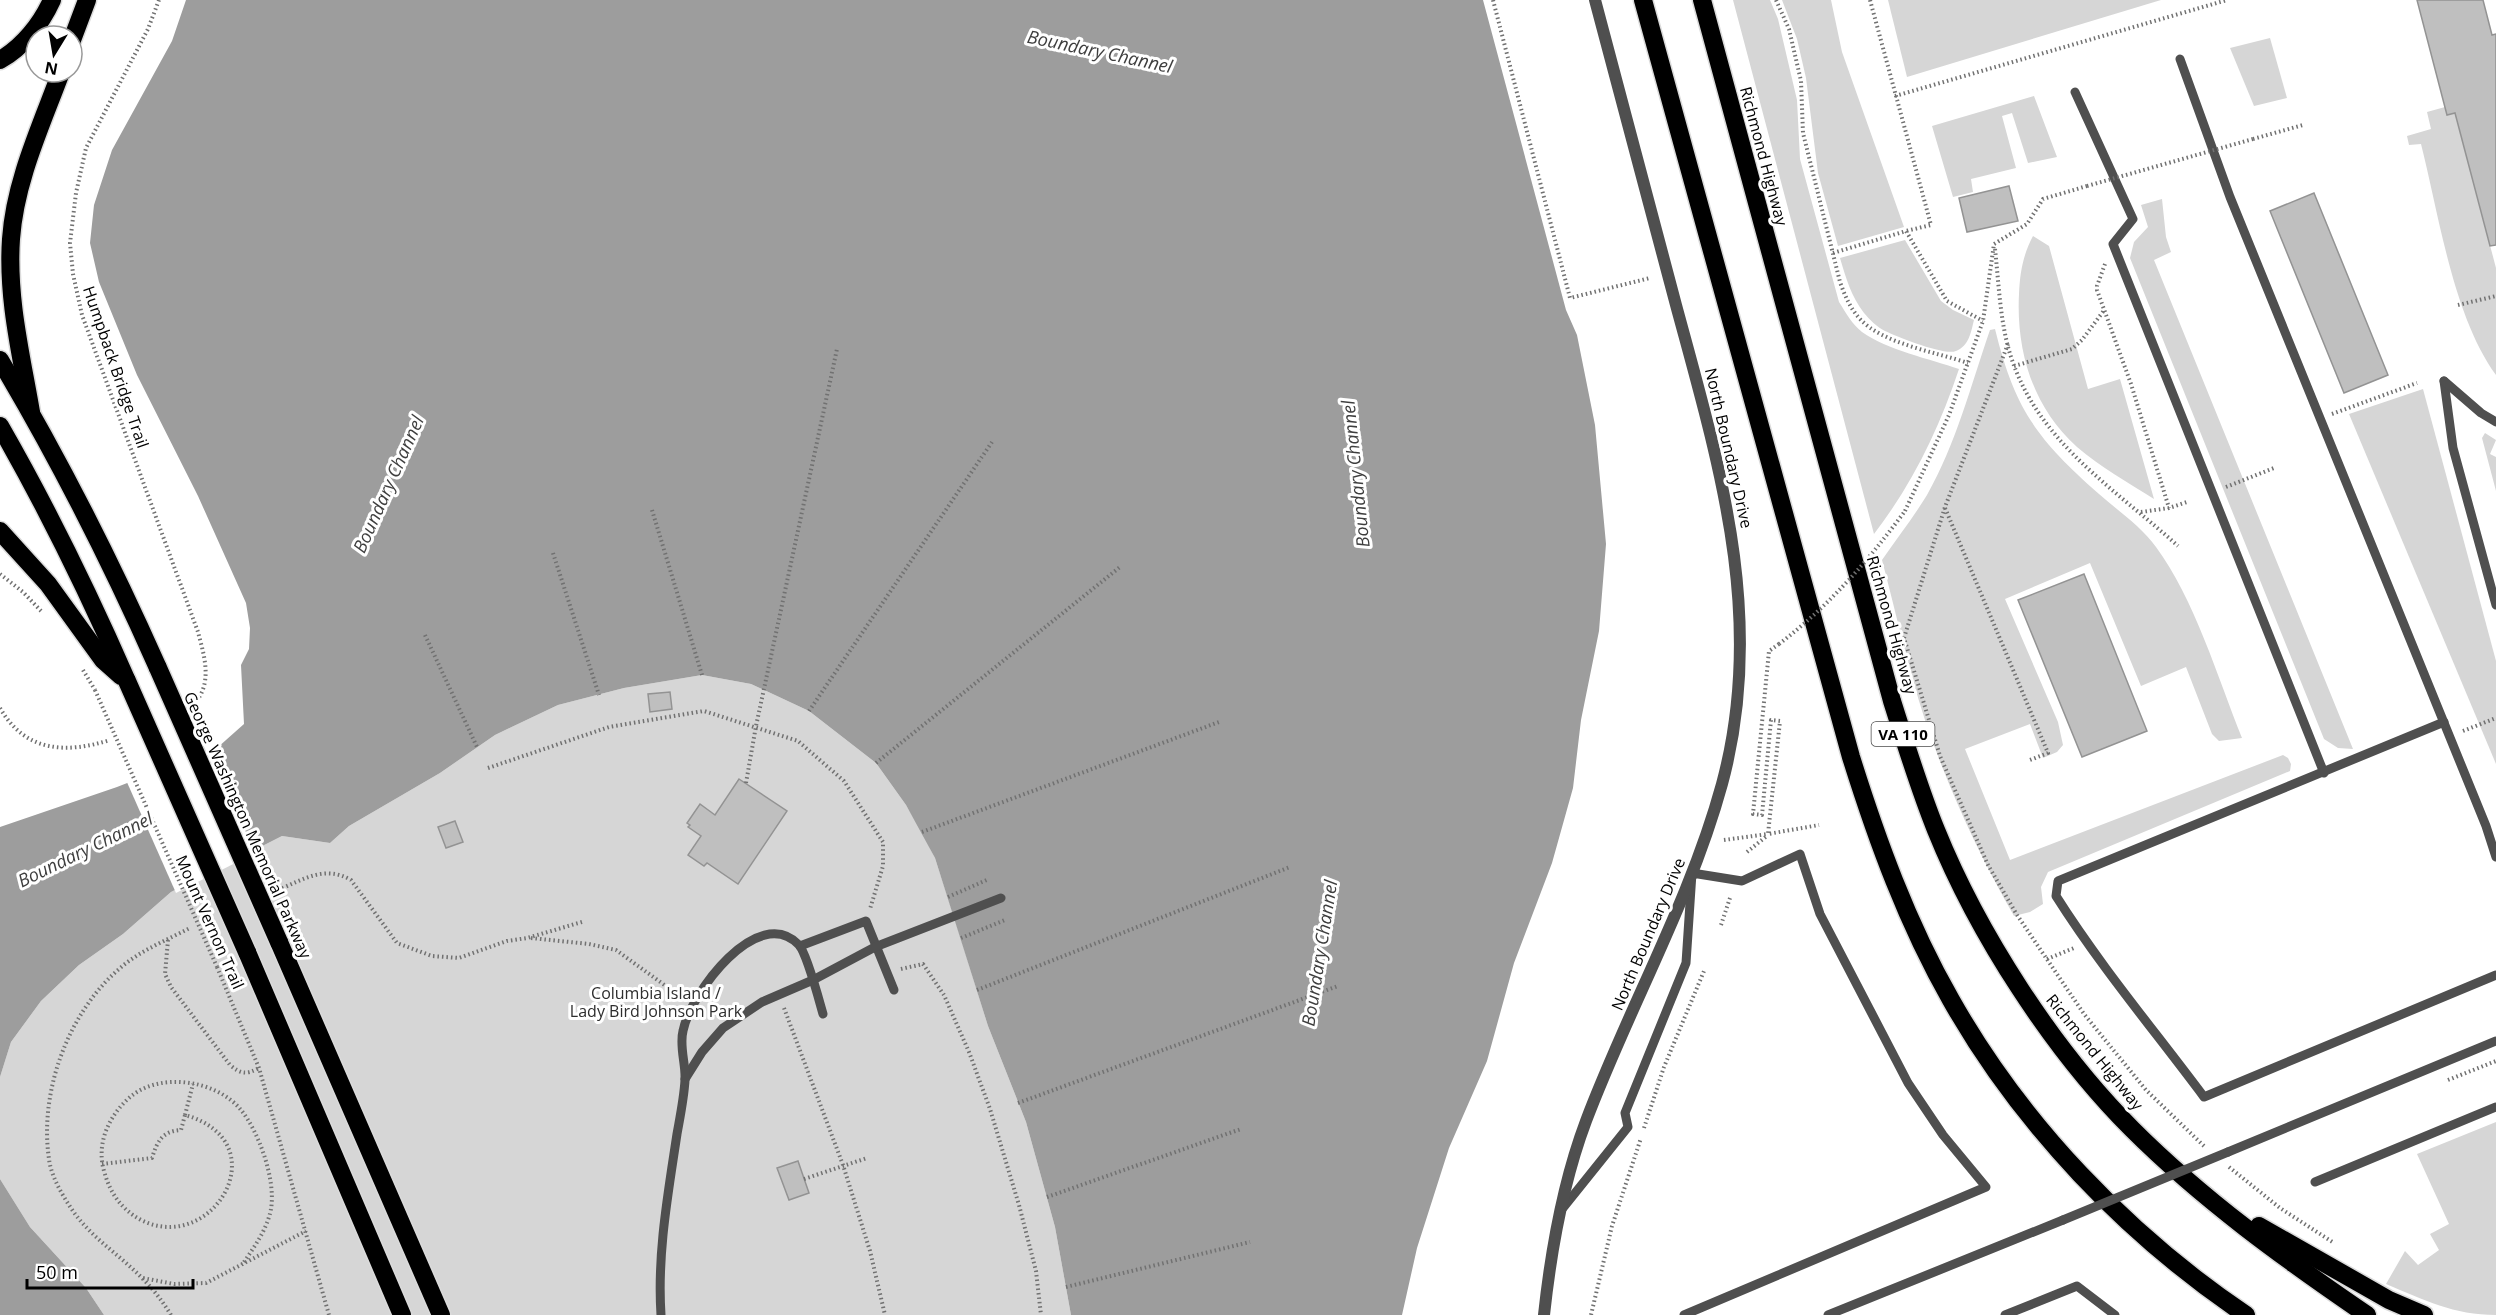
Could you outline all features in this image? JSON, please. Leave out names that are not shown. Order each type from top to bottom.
[{"type":"highway","points":[[0,60],[23,43],[47,11],[52,0]]},
{"type":"highway","points":[[78,24],[87,0]]},
{"type":"highway","name":"VA 110","points":[[1643,0],[1851,757],[1877,837],[1907,911],[1951,1000],[2008,1088],[2035,1121],[2105,1198],[2151,1243],[2246,1315]]},
{"type":"highway","name":"Richmond Highway","points":[[1702,0],[1875,640],[1911,760],[1936,831],[1960,884],[2024,994],[2062,1047],[2131,1128],[2205,1194],[2259,1238],[2367,1315]]},
{"type":"highway","points":[[31,412],[13,311],[11,237],[27,166],[56,84]]},
{"type":"highway","name":"George Washington Memorial Parkway","points":[[0,360],[31,412],[103,549],[158,668],[441,1315]]},
{"type":"highway","points":[[0,426],[87,594],[127,681],[247,952],[402,1315]]},
{"type":"highway","points":[[0,531],[56,593],[103,660],[127,681]]},
{"type":"highway","points":[[2205,1194],[2389,1300],[2424,1315]]},
{"type":"street","name":"North Boundary Drive","points":[[1544,1315],[1563,1208],[1585,1123],[1692,873],[1716,806],[1734,728],[1740,670],[1738,574],[1729,513],[1716,452],[1595,0]]},
{"type":"lane","points":[[2180,59],[2230,197],[2444,722],[2496,857]]},
{"type":"lane","points":[[2075,92],[2133,219],[2113,243],[2324,773]]},
{"type":"lane","points":[[2496,422],[2481,413],[2444,381],[2453,448],[2496,605]]},
{"type":"lane","points":[[2444,722],[2058,881],[2056,896],[2086,943],[2204,1097],[2496,975]]},
{"type":"lane","points":[[1563,1208],[1628,1127],[1625,1113],[1686,963],[1692,873],[1742,881],[1800,855],[1820,914],[1908,1083],[1943,1135],[1986,1187],[1684,1315]]},
{"type":"lane","points":[[685,1079],[702,1052],[723,1028],[762,1002],[813,980],[875,946],[1001,898]]},
{"type":"lane","points":[[800,946],[866,921],[894,990]]},
{"type":"lane","points":[[661,1315],[659,1281],[664,1226],[685,1079],[682,1032],[692,1005],[726,958],[764,934],[783,936],[800,946],[823,1014]]},
{"type":"lane","points":[[1828,1315],[2496,1041]]},
{"type":"lane","points":[[2315,1182],[2496,1107]]},
{"type":"lane","points":[[2005,1315],[2077,1286],[2115,1315]]},
{"type":"path","name":"Humpback Bridge Trail","points":[[159,0],[148,29],[86,148],[76,193],[70,243],[73,274],[82,315],[198,632],[205,660],[205,684],[197,701],[189,707]]},
{"type":"path","points":[[1493,0],[1570,298],[1650,278]]},
{"type":"path","points":[[1776,0],[1789,30],[1801,81],[1803,133],[1840,282],[1848,303],[1861,321],[1887,337],[1968,363]]},
{"type":"path","points":[[1833,253],[1931,225],[1870,0]]},
{"type":"path","points":[[1895,96],[2227,0]]},
{"type":"path","points":[[1994,244],[2027,224],[2043,199],[2303,125]]},
{"type":"path","points":[[1906,231],[1947,301],[1983,321]]},
{"type":"path","points":[[2113,243],[2097,286],[2169,508]]},
{"type":"path","points":[[1747,852],[1768,834],[1780,721],[1772,720],[1762,815],[1753,814],[1769,651],[1801,627],[1837,594],[1869,559],[1905,511],[1949,415],[1983,321],[1994,244]]},
{"type":"path","points":[[1994,244],[2004,327],[2014,366],[2029,399],[2048,428],[2067,450],[2178,546]]},
{"type":"path","points":[[2458,305],[2496,296]]},
{"type":"path","points":[[2014,366],[2073,349],[2105,309]]},
{"type":"path","points":[[2008,344],[1945,507],[1904,638],[1940,756],[1988,865],[2084,1014],[2146,1090],[2212,1154]]},
{"type":"path","points":[[746,783],[756,726],[837,349]]},
{"type":"path","points":[[2320,418],[2416,383]]},
{"type":"path","points":[[809,711],[992,442]]},
{"type":"path","points":[[2223,488],[2274,468]]},
{"type":"path","points":[[2141,513],[2187,502]]},
{"type":"path","points":[[1945,507],[2048,753],[2030,760]]},
{"type":"path","points":[[652,510],[702,675]]},
{"type":"path","points":[[553,553],[598,695]]},
{"type":"path","points":[[876,764],[1120,567]]},
{"type":"path","points":[[0,574],[23,592],[44,614]]},
{"type":"path","points":[[425,635],[477,747]]},
{"type":"path","name":"Mount Vernon Trail","points":[[80,664],[95,690],[259,1068],[329,1315]]},
{"type":"path","points":[[0,708],[5,718],[23,734],[42,745],[60,749],[83,748],[110,740]]},
{"type":"path","points":[[488,768],[609,726],[704,711],[798,741],[844,781],[883,842],[883,866],[866,921]]},
{"type":"path","points":[[2449,737],[2496,718]]},
{"type":"path","points":[[922,832],[1219,722]]},
{"type":"path","points":[[1724,840],[1819,825]]},
{"type":"path","points":[[977,990],[1290,867]]},
{"type":"path","points":[[278,890],[326,871],[343,875],[351,880],[397,943],[432,956],[459,958],[507,940],[527,938],[582,922]]},
{"type":"path","points":[[948,897],[989,879]]},
{"type":"path","points":[[1720,925],[1730,898]]},
{"type":"path","points":[[961,938],[1005,920]]},
{"type":"path","points":[[171,1315],[143,1278],[82,1224],[57,1184],[49,1160],[48,1131],[50,1101],[58,1065],[83,1010],[119,968],[190,928]]},
{"type":"path","points":[[527,938],[589,944],[616,950],[692,1005]]},
{"type":"path","points":[[168,939],[165,974],[182,1003],[230,1065],[239,1073],[249,1074],[259,1068]]},
{"type":"path","points":[[2047,959],[2086,943]]},
{"type":"path","points":[[887,974],[915,964],[922,964],[944,995],[987,1100],[1013,1184],[1036,1271],[1041,1315]]},
{"type":"path","points":[[1591,1315],[1614,1218],[1664,1067],[1704,971]]},
{"type":"path","points":[[1018,1103],[1338,986]]},
{"type":"path","points":[[779,994],[843,1166],[870,1251],[885,1315]]},
{"type":"path","points":[[185,1115],[213,1126],[226,1143],[231,1164],[229,1185],[223,1198],[201,1218],[170,1226],[147,1222],[135,1216],[113,1196],[102,1164],[104,1136],[114,1114],[127,1100],[139,1091],[159,1083],[177,1082],[193,1084],[229,1098],[241,1110],[255,1135],[269,1176],[272,1197],[261,1237],[242,1265]]},
{"type":"path","points":[[102,1164],[152,1158],[158,1140],[170,1131],[181,1130],[193,1084]]},
{"type":"path","points":[[1047,1197],[1241,1129]]},
{"type":"path","points":[[804,1179],[867,1158]]},
{"type":"path","points":[[2220,1161],[2280,1208],[2339,1246]]},
{"type":"path","points":[[143,1278],[174,1284],[206,1283],[306,1232]]},
{"type":"path","points":[[1066,1287],[1250,1242]]},
{"type":"green space","points":[[1733,0],[1770,0],[1778,19],[1797,100],[1800,159],[1839,302],[1855,325],[1872,338],[1896,349],[1959,369],[1924,455],[1901,495],[1874,534]]},
{"type":"green space","points":[[1782,0],[1831,0],[1842,52],[1904,227],[1838,246],[1818,173],[1806,78],[1797,39]]},
{"type":"green space","points":[[1888,0],[2161,0],[1907,77]]},
{"type":"green space","points":[[2270,38],[2287,98],[2254,106],[2230,48]]},
{"type":"green space","points":[[2034,96],[2057,157],[2028,163],[2012,113],[2002,116],[2016,168],[1971,179],[1973,192],[1953,197],[1932,126]]},
{"type":"green space","points":[[2445,107],[2448,115],[2455,113],[2496,268],[2496,375],[2481,351],[2458,295],[2421,144],[2409,145],[2407,136],[2431,129],[2427,112]]},
{"type":"green space","points":[[2162,199],[2166,237],[2171,252],[2154,260],[2353,749],[2338,748],[2324,739],[2130,258],[2134,242],[2148,227],[2141,205]]},
{"type":"green space","points":[[2033,236],[2049,246],[2088,389],[2120,379],[2154,499],[2077,447],[2049,415],[2030,377],[2021,336],[2019,294],[2024,257]]},
{"type":"green space","points":[[1905,240],[1941,301],[1953,310],[1974,320],[1967,342],[1956,351],[1942,351],[1882,330],[1859,307],[1852,293],[1840,258]]},
{"type":"green space","points":[[1995,329],[2020,402],[2044,439],[2099,494],[2143,532],[2170,567],[2194,614],[2242,738],[2219,741],[2212,734],[2186,667],[2141,686],[2090,563],[2005,599],[2058,722],[2063,745],[2057,752],[2043,758],[2030,724],[1965,749],[2010,860],[2283,755],[2291,764],[2290,771],[2048,872],[2041,887],[2043,904],[2030,912],[2014,916],[1965,820],[1934,745],[1913,681],[1882,560],[1922,503],[1937,476],[1962,414],[1990,330]]},
{"type":"green space","points":[[2423,389],[2496,661],[2496,764],[2349,414]]},
{"type":"green space","points":[[2485,433],[2496,440],[2490,454],[2496,457],[2496,491],[2482,438]]},
{"type":"green space","name":"Columbia Island / Lady Bird Johnson Park","points":[[702,675],[751,684],[809,711],[876,763],[922,832],[935,858],[988,1026],[1026,1122],[1055,1227],[1071,1315],[104,1315],[86,1288],[30,1227],[0,1179],[0,1077],[11,1042],[41,1001],[79,965],[123,934],[171,892],[282,836],[330,843],[349,826],[440,773],[495,735],[558,705],[624,688]]},
{"type":"green space","points":[[2496,1122],[2496,1315],[2453,1309],[2426,1301],[2386,1284],[2405,1251],[2418,1265],[2439,1250],[2430,1234],[2449,1224],[2417,1154]]},
{"type":"water","name":"Boundary Channel","points":[[186,0],[1483,0],[1566,310],[1577,335],[1595,425],[1606,544],[1599,631],[1581,720],[1573,788],[1552,863],[1514,963],[1487,1061],[1449,1148],[1417,1248],[1402,1315],[1071,1315],[1055,1227],[1026,1122],[988,1026],[935,858],[906,805],[876,763],[809,711],[751,684],[702,675],[624,688],[558,705],[495,735],[440,773],[349,826],[330,843],[282,836],[171,892],[123,934],[79,965],[41,1001],[11,1042],[0,1077],[0,827],[117,787],[217,748],[244,724],[241,665],[249,649],[250,628],[246,603],[198,496],[137,375],[99,282],[90,243],[94,205],[112,150],[172,41]]},
{"type":"water","points":[[0,1179],[30,1227],[86,1288],[104,1315],[0,1315]]},
{"type":"pier","points":[[209,748],[255,853],[176,893],[126,780]]},
{"type":"building","points":[[2417,0],[2483,0],[2492,35],[2496,34],[2496,245],[2490,246],[2455,113],[2447,115]]},
{"type":"building","points":[[2009,186],[2018,221],[1967,232],[1959,198]]},
{"type":"building","points":[[2314,193],[2388,375],[2344,393],[2270,211]]},
{"type":"building","points":[[2084,574],[2147,731],[2082,757],[2018,600]]},
{"type":"building","points":[[670,692],[672,709],[650,712],[648,694]]},
{"type":"building","points":[[739,779],[787,811],[738,884],[707,863],[704,866],[688,855],[701,836],[688,827],[690,825],[687,823],[700,804],[715,815]]},
{"type":"building","points":[[455,821],[463,842],[446,848],[438,827]]},
{"type":"building","points":[[798,1161],[809,1193],[789,1200],[777,1168]]}]
